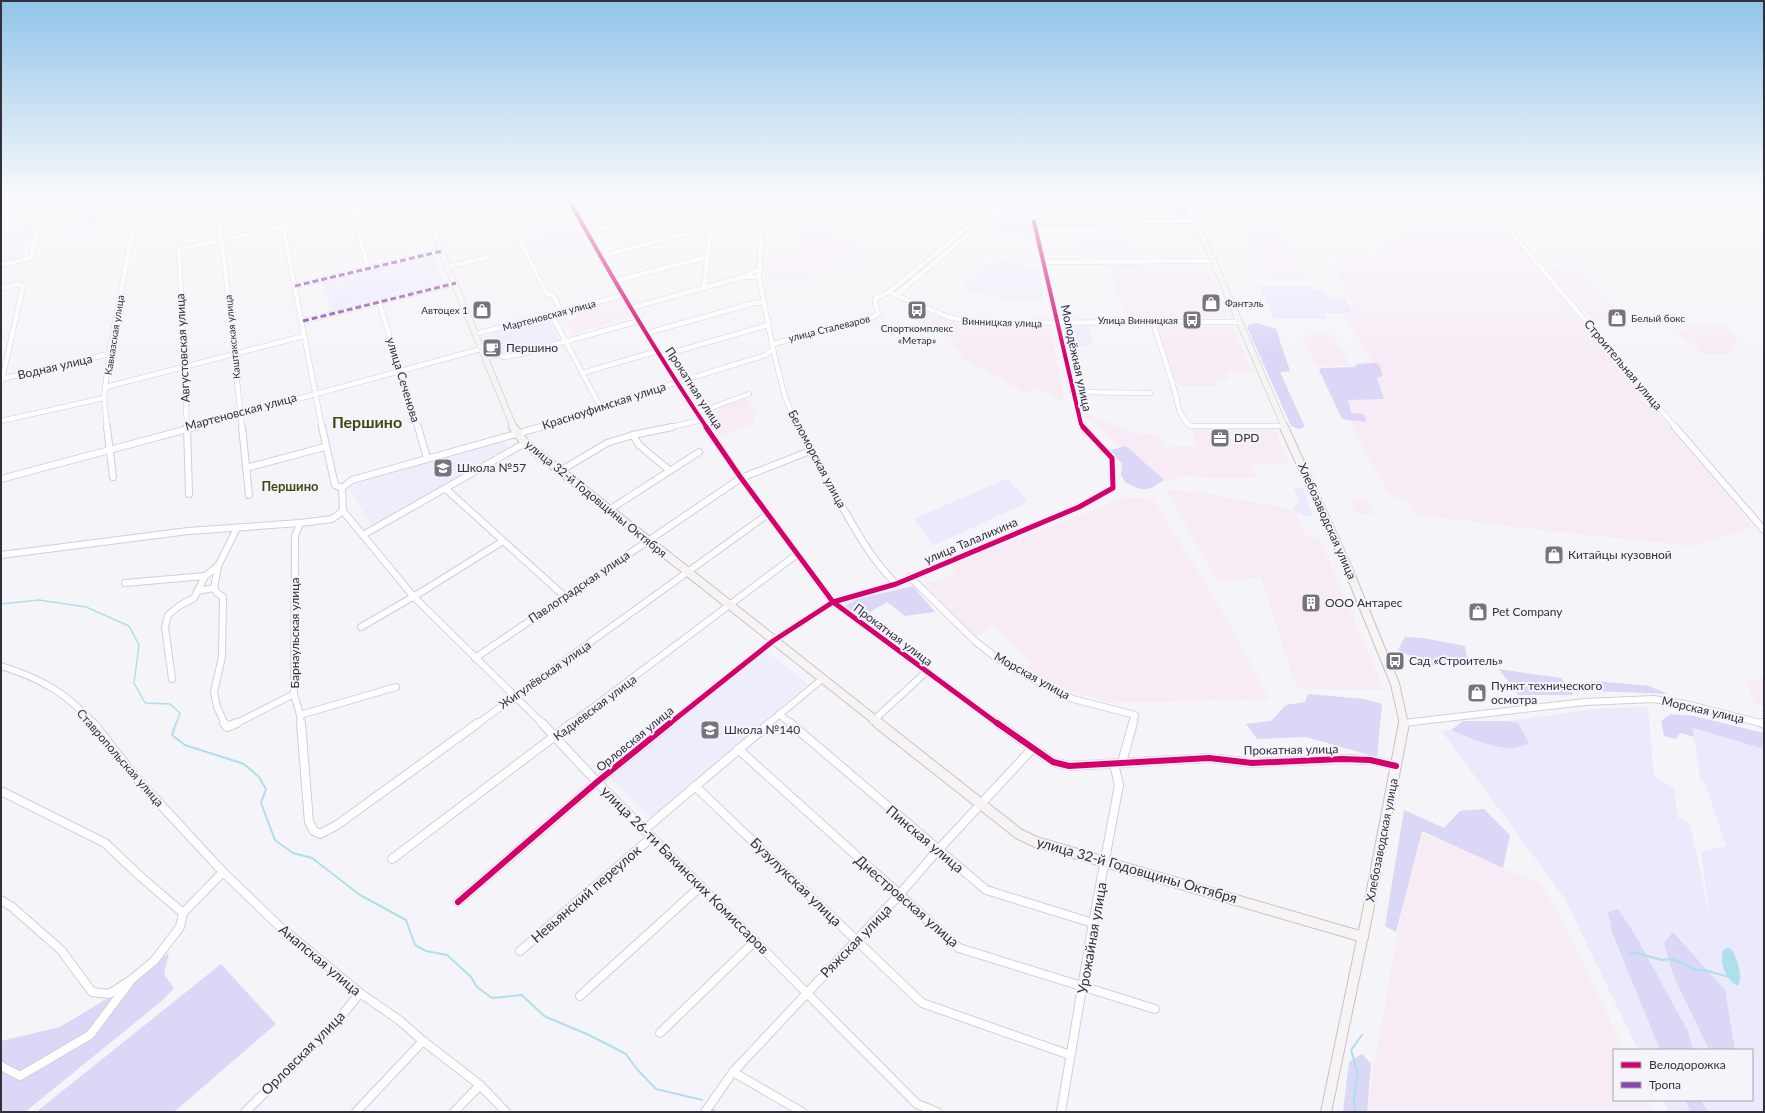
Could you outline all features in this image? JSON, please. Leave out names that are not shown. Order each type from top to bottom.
[{"type":"main road","name":"улица 32-й Годовщины Октября","points":[[442,252],[516,433],[525,443],[729,607],[981,806],[1019,834],[1036,842],[1363,937]]},
{"type":"main road","name":"Хлебозаводская улица","points":[[1210,252],[1284,426],[1349,571],[1395,684],[1404,723],[1363,937],[1326,1112]]},
{"type":"street","points":[[1,265],[32,258],[33,252]]},
{"type":"street","name":"Кавказская улица","points":[[113,477],[111,447],[104,398],[109,354],[128,252]]},
{"type":"street","name":"Августовская улица","points":[[179,252],[183,367],[188,427],[189,494]]},
{"type":"street","name":"Каштакская улица","points":[[221,252],[250,495]]},
{"type":"street","points":[[1,555],[180,532],[300,524],[332,519],[343,511],[344,505],[340,493],[342,488],[335,485],[325,447],[304,336],[303,321],[289,252]]},
{"type":"street","points":[[364,252],[368,268]]},
{"type":"street","points":[[295,286],[438,252]]},
{"type":"street","points":[[525,252],[547,294],[553,295],[561,311]]},
{"type":"street","name":"Прокатная улица","points":[[598,252],[677,383],[741,478],[796,555],[833,602],[1032,749],[1053,762],[1069,766],[1209,758],[1252,763],[1342,759],[1370,760],[1396,766]]},
{"type":"street","points":[[601,256],[617,252]]},
{"type":"street","points":[[704,288],[708,252]]},
{"type":"street","name":"Беломорская улица","points":[[761,252],[759,276],[768,325],[785,397],[810,451],[864,545],[884,572],[896,584]]},
{"type":"street","name":"улица Сталеваров","points":[[773,346],[874,317],[878,313],[875,300],[889,292],[938,252]]},
{"type":"street","points":[[896,295],[947,252]]},
{"type":"street","name":"Молодёжная улица","points":[[1041,252],[1080,424],[1112,458],[1113,488]]},
{"type":"street","name":"Строительная улица","points":[[1528,252],[1611,352],[1764,530]]},
{"type":"street","points":[[448,267],[488,257]]},
{"type":"street","points":[[615,280],[707,257]]},
{"type":"street","points":[[1044,262],[1214,261]]},
{"type":"street","points":[[631,308],[743,277],[760,269]]},
{"type":"street","points":[[743,277],[759,276]]},
{"type":"street","points":[[303,321],[456,283]]},
{"type":"street","points":[[1,288],[18,284],[23,286],[1,381]]},
{"type":"street","name":"Винницкая улица","points":[[889,292],[948,318],[963,321],[1058,324],[1240,322]]},
{"type":"street","name":"Мартеновская улица","points":[[475,334],[624,295]]},
{"type":"street","name":"улица Сеченова","points":[[379,302],[401,369],[426,458]]},
{"type":"street","points":[[647,333],[754,303],[764,302]]},
{"type":"street","points":[[551,314],[600,406]]},
{"type":"street","points":[[485,358],[498,355],[504,357],[521,354],[639,321]]},
{"type":"street","points":[[1153,323],[1175,391],[1174,397],[1183,421],[1190,426],[1284,426]]},
{"type":"street","points":[[582,373],[768,325]]},
{"type":"street","points":[[106,387],[304,336]]},
{"type":"street","name":"Красноуфимская улица","points":[[342,488],[352,480],[528,430],[600,406],[766,355],[773,346]]},
{"type":"street","name":"Мартеновская улица","points":[[1,479],[111,447],[240,414],[314,392],[481,349]]},
{"type":"street","name":"Водная улица","points":[[1,381],[109,354]]},
{"type":"street","points":[[1072,392],[1150,393]]},
{"type":"street","points":[[697,412],[749,394]]},
{"type":"street","points":[[1,421],[104,398]]},
{"type":"street","points":[[560,471],[606,443],[633,435],[702,420]]},
{"type":"street","points":[[633,435],[639,445],[669,470]]},
{"type":"street","points":[[362,535],[446,489],[525,443]]},
{"type":"street","points":[[246,468],[325,447]]},
{"type":"street","name":"Павлоградская улица","points":[[475,658],[564,596],[741,478],[810,451]]},
{"type":"street","points":[[609,510],[698,452]]},
{"type":"street","name":"улица Талалихина","points":[[833,602],[896,584],[1080,507],[1113,488]]},
{"type":"street","points":[[446,489],[564,596]]},
{"type":"street","name":"улица 26-ти Бакинских Комиссаров","points":[[343,511],[413,596],[556,737],[597,782],[917,1104],[937,1112]]},
{"type":"street","name":"Жигулёвская улица","points":[[320,834],[337,825],[768,514]]},
{"type":"street","name":"Барнаульская улица","points":[[300,524],[295,536],[294,694],[300,715],[309,822],[314,831],[320,834]]},
{"type":"street","points":[[237,528],[218,566],[214,588],[217,593],[223,597],[222,657],[214,692],[217,707],[222,721],[227,727],[236,724],[294,694]]},
{"type":"street","points":[[361,627],[423,591],[503,541]]},
{"type":"street","name":"Кадиевская улица","points":[[392,859],[729,607],[796,555]]},
{"type":"street","points":[[172,679],[165,627],[168,615],[179,606],[194,598],[205,576],[218,566]]},
{"type":"street","points":[[126,584],[205,576]]},
{"type":"street","name":"Морская улица","points":[[910,577],[976,642],[997,658],[1031,678],[1073,699],[1135,715]]},
{"type":"street","points":[[197,591],[214,588]]},
{"type":"street","name":"Орловская улица","points":[[458,902],[597,782],[773,641],[833,602]]},
{"type":"street","name":"Ставропольская улица","points":[[1,666],[26,674],[48,685],[83,712],[137,779],[223,872]]},
{"type":"street","points":[[873,721],[926,672]]},
{"type":"street","points":[[645,829],[821,680]]},
{"type":"street","points":[[300,715],[396,687]]},
{"type":"street","name":"Морская улица","points":[[1404,723],[1585,702],[1652,699],[1686,704],[1764,724]]},
{"type":"street","name":"Пинская улица","points":[[780,714],[986,890],[1093,923]]},
{"type":"street","name":"Урожайная улица","points":[[1060,1112],[1119,785],[1118,763],[1135,715]]},
{"type":"street","name":"Днестровская улица","points":[[738,749],[959,948],[1155,1009]]},
{"type":"street","name":"Ряжская улица","points":[[705,1112],[733,1072],[807,992],[900,896],[938,850],[981,806],[1032,749]]},
{"type":"street","name":"Бузулукская улица","points":[[695,786],[922,1003],[1070,1055]]},
{"type":"street","points":[[1,791],[105,843],[183,913]]},
{"type":"street","name":"Невьянский переулок","points":[[520,951],[652,837]]},
{"type":"street","points":[[1,900],[12,907],[61,950],[92,992],[109,994],[131,980],[154,961],[180,927],[183,913],[223,872]]},
{"type":"street","name":"Анапская улица","points":[[223,872],[278,925],[360,993],[399,1020],[423,1041],[480,1085],[506,1112]]},
{"type":"street","points":[[580,996],[701,886]]},
{"type":"street","points":[[660,1033],[754,941]]},
{"type":"street","points":[[1,1066],[20,1076],[90,1035],[131,980]]},
{"type":"street","name":"Орловская улица","points":[[245,1112],[335,1024],[360,993]]},
{"type":"street","points":[[356,1112],[423,1041]]},
{"type":"street","points":[[733,1072],[802,1112]]},
{"type":"street","points":[[454,1112],[480,1085]]},
{"type":"shaded area","points":[[1,252],[24,252],[23,257],[1,262]]},
{"type":"shaded area","points":[[529,252],[564,252],[532,259]]},
{"type":"shaded area","points":[[803,252],[855,252],[855,262],[812,267],[814,277],[805,279],[802,277],[765,279],[764,261],[803,259]]},
{"type":"shaded area","points":[[1080,252],[1126,252],[1128,257],[1082,257]]},
{"type":"shaded area","points":[[1255,252],[1290,252],[1305,278],[1267,278]]},
{"type":"shaded area","points":[[1522,252],[1754,527],[1691,546],[1513,527],[1413,514],[1409,503],[1390,495],[1367,456],[1329,378],[1373,377],[1364,362],[1373,362],[1343,314],[1356,314],[1331,261],[1376,253]]},
{"type":"shaded area","points":[[432,254],[444,282],[330,311],[323,280]]},
{"type":"shaded area","points":[[996,256],[1040,271],[1043,300],[988,297],[962,287]]},
{"type":"shaded area","points":[[1108,264],[1207,264],[1227,318],[1125,319]]},
{"type":"shaded area","points":[[1577,266],[1626,319],[1592,319],[1546,267]]},
{"type":"shaded area","points":[[396,275],[401,291],[334,307],[330,291]]},
{"type":"shaded area","points":[[1259,286],[1310,286],[1312,290],[1324,290],[1327,297],[1345,297],[1353,313],[1324,313],[1327,319],[1274,319]]},
{"type":"shaded area","points":[[621,298],[632,316],[572,334],[567,324],[570,323],[569,320],[576,318],[572,311]]},
{"type":"shaded area","points":[[921,311],[969,327],[1051,328],[1064,402],[1035,387],[1027,394],[958,356],[964,352],[951,344],[955,341],[932,326],[927,326],[911,316]]},
{"type":"shaded area","points":[[549,318],[559,340],[511,353],[501,353],[492,332]]},
{"type":"shaded area","points":[[1257,323],[1276,329],[1290,371],[1280,372],[1305,427],[1299,429],[1291,426],[1247,327],[1250,324]]},
{"type":"shaded area","points":[[1698,323],[1726,325],[1738,339],[1731,354],[1704,354],[1675,331],[1687,329],[1683,324],[1695,325]]},
{"type":"shaded area","points":[[1065,326],[1088,326],[1093,346],[1070,346]]},
{"type":"shaded area","points":[[1233,326],[1252,372],[1226,372],[1229,379],[1214,379],[1216,386],[1177,386],[1157,327]]},
{"type":"shaded area","points":[[1333,334],[1351,366],[1318,366],[1301,335]]},
{"type":"shaded area","points":[[1357,364],[1379,364],[1383,376],[1377,378],[1384,399],[1348,400],[1351,413],[1364,414],[1366,422],[1342,419],[1319,370],[1321,368],[1354,367]]},
{"type":"shaded area","points":[[746,397],[756,413],[752,424],[719,436],[703,412]]},
{"type":"shaded area","points":[[1087,414],[1131,432],[1161,436],[1176,481],[1155,481],[1101,428],[1087,418]]},
{"type":"shaded area","points":[[1274,427],[1289,464],[1251,463],[1256,478],[1205,478],[1175,476],[1165,447],[1196,446],[1193,431],[1201,428]]},
{"type":"shaded area","name":"Школа №57","points":[[503,440],[510,450],[372,527],[348,485]]},
{"type":"shaded area","points":[[1126,446],[1164,480],[1149,489],[1137,488],[1125,482],[1121,475],[1122,464],[1110,450]]},
{"type":"shaded area","points":[[1008,478],[1028,502],[933,546],[914,519]]},
{"type":"shaded area","points":[[1294,488],[1303,488],[1313,516],[1307,517],[1293,510],[1299,501]]},
{"type":"shaded area","points":[[1165,489],[1203,493],[1266,504],[1293,510],[1297,513],[1305,536],[1318,537],[1322,545],[1384,690],[1297,689],[1261,578],[1218,581]]},
{"type":"shaded area","points":[[1126,497],[1153,499],[1233,629],[1269,699],[1110,703],[1061,688],[1024,671],[1030,663],[993,626],[976,636],[925,584],[956,574],[950,565]]},
{"type":"shaded area","points":[[1351,500],[1368,500],[1374,515],[1357,514]]},
{"type":"shaded area","points":[[913,586],[935,612],[905,616],[887,602],[863,616],[843,607],[857,599]]},
{"type":"shaded area","points":[[1405,637],[1423,638],[1465,646],[1467,659],[1440,662],[1433,666],[1398,650]]},
{"type":"shaded area","name":"Школа №140","points":[[765,650],[808,684],[650,818],[609,776]]},
{"type":"shaded area","points":[[1499,669],[1561,678],[1574,695],[1518,695]]},
{"type":"shaded area","points":[[1764,678],[1764,707],[1754,704],[1748,684]]},
{"type":"shaded area","points":[[1597,681],[1649,686],[1668,694],[1594,691],[1576,684]]},
{"type":"shaded area","points":[[1308,694],[1364,699],[1382,704],[1377,757],[1306,737],[1257,739],[1246,724],[1271,721],[1286,705],[1305,702]]},
{"type":"shaded area","points":[[1648,707],[1654,776],[1674,788],[1678,818],[1690,823],[1710,918],[1701,852],[1726,846],[1705,784],[1700,778],[1693,728],[1764,749],[1764,1112],[1708,1112],[1702,1101],[1753,1101],[1753,1049],[1729,1049],[1720,984],[1673,932],[1674,977],[1709,1049],[1693,1049],[1688,1031],[1637,938],[1618,909],[1612,932],[1660,1049],[1638,1049],[1565,899],[1441,730],[1451,730],[1465,737],[1518,724],[1507,721],[1595,709]]},
{"type":"shaded area","points":[[1671,714],[1694,716],[1764,733],[1764,749],[1693,728],[1694,737],[1680,733],[1676,739],[1664,736],[1661,721]]},
{"type":"shaded area","points":[[1463,721],[1507,721],[1518,723],[1529,744],[1514,748],[1499,747],[1451,730]]},
{"type":"shaded area","points":[[1484,809],[1510,835],[1503,868],[1422,831],[1396,932],[1385,926],[1404,810],[1444,828],[1460,811]]},
{"type":"shaded area","points":[[1426,834],[1541,885],[1564,922],[1624,1049],[1613,1049],[1613,1101],[1648,1101],[1653,1112],[1366,1112],[1415,835]]},
{"type":"shaded area","points":[[1618,909],[1637,938],[1688,1031],[1693,1049],[1660,1049],[1612,932],[1608,912]]},
{"type":"shaded area","points":[[1673,932],[1725,990],[1735,1049],[1709,1049],[1674,977],[1664,943]]},
{"type":"shaded area","points":[[169,953],[164,974],[174,988],[163,1000],[25,1112],[1,1112],[1,1041],[60,1027],[108,998]]},
{"type":"shaded area","points":[[221,964],[276,1024],[174,1112],[36,1112]]},
{"type":"shaded area","points":[[1362,1054],[1371,1064],[1367,1112],[1343,1112],[1349,1062]]},
{"type":"shaded area","points":[[1664,1101],[1686,1101],[1691,1112],[1669,1112]]},
{"type":"shaded area","points":[[1686,1101],[1702,1101],[1708,1112],[1691,1112]]},
{"type":"water","points":[[1730,948],[1735,956],[1740,972],[1738,986],[1730,980],[1724,970],[1722,954],[1724,949]]},
{"type":"waterway","points":[[1,604],[39,600],[86,607],[129,626],[139,645],[134,683],[145,703],[170,704],[180,713],[176,724]]},
{"type":"waterway","points":[[176,723],[172,735],[185,745],[244,764],[259,777],[266,789],[261,803],[275,840],[293,853],[312,858],[360,895],[406,920],[415,945],[426,951],[447,955],[471,977],[477,987],[492,998],[522,995],[544,1016],[589,1035],[626,1054],[636,1068],[656,1089],[702,1100]]},
{"type":"waterway","points":[[1630,954],[1637,953],[1662,960],[1672,959],[1696,970],[1708,971],[1729,977]]},
{"type":"waterway","points":[[1355,1112],[1354,1100],[1358,1073],[1351,1050],[1362,1035]]},
{"type":"marked path","points":[[295,286],[438,252]]},
{"type":"marked path","points":[[303,321],[456,283]]},
{"type":"cycle path","points":[[598,252],[677,383],[741,478],[833,602],[1032,749],[1053,762],[1069,766],[1209,758],[1252,763],[1342,759],[1370,760],[1396,766]]},
{"type":"cycle path","points":[[458,902],[597,782],[773,641],[833,602],[896,584],[1079,507],[1113,488],[1112,458],[1081,424],[1041,252]]},
{"type":"place","name":"Фантэль","points":[[1211,303]]},
{"type":"place","name":"Автоцех 1","points":[[482,310]]},
{"type":"place","name":"Спорткомплекс «Метар»","points":[[917,310]]},
{"type":"place","name":"Белый бокс","points":[[1617,318]]},
{"type":"place","name":"Улица Винницкая","points":[[1192,320]]},
{"type":"place","name":"Першино","points":[[492,348]]},
{"type":"place","name":"DPD","points":[[1220,438]]},
{"type":"place","name":"Школа №57","points":[[443,468]]},
{"type":"place","name":"Китайцы кузовной","points":[[1554,555]]},
{"type":"place","name":"ООО Антарес","points":[[1311,603]]},
{"type":"place","name":"Pet Company","points":[[1478,612]]},
{"type":"place","name":"Сад «Строитель»","points":[[1395,661]]},
{"type":"place","name":"Пункт технического осмотра","points":[[1477,693]]},
{"type":"place","name":"Школа №140","points":[[710,730]]},
{"type":"district","name":"Першино","points":[[367,422]]},
{"type":"district","name":"Першино","points":[[290,486]]}]
